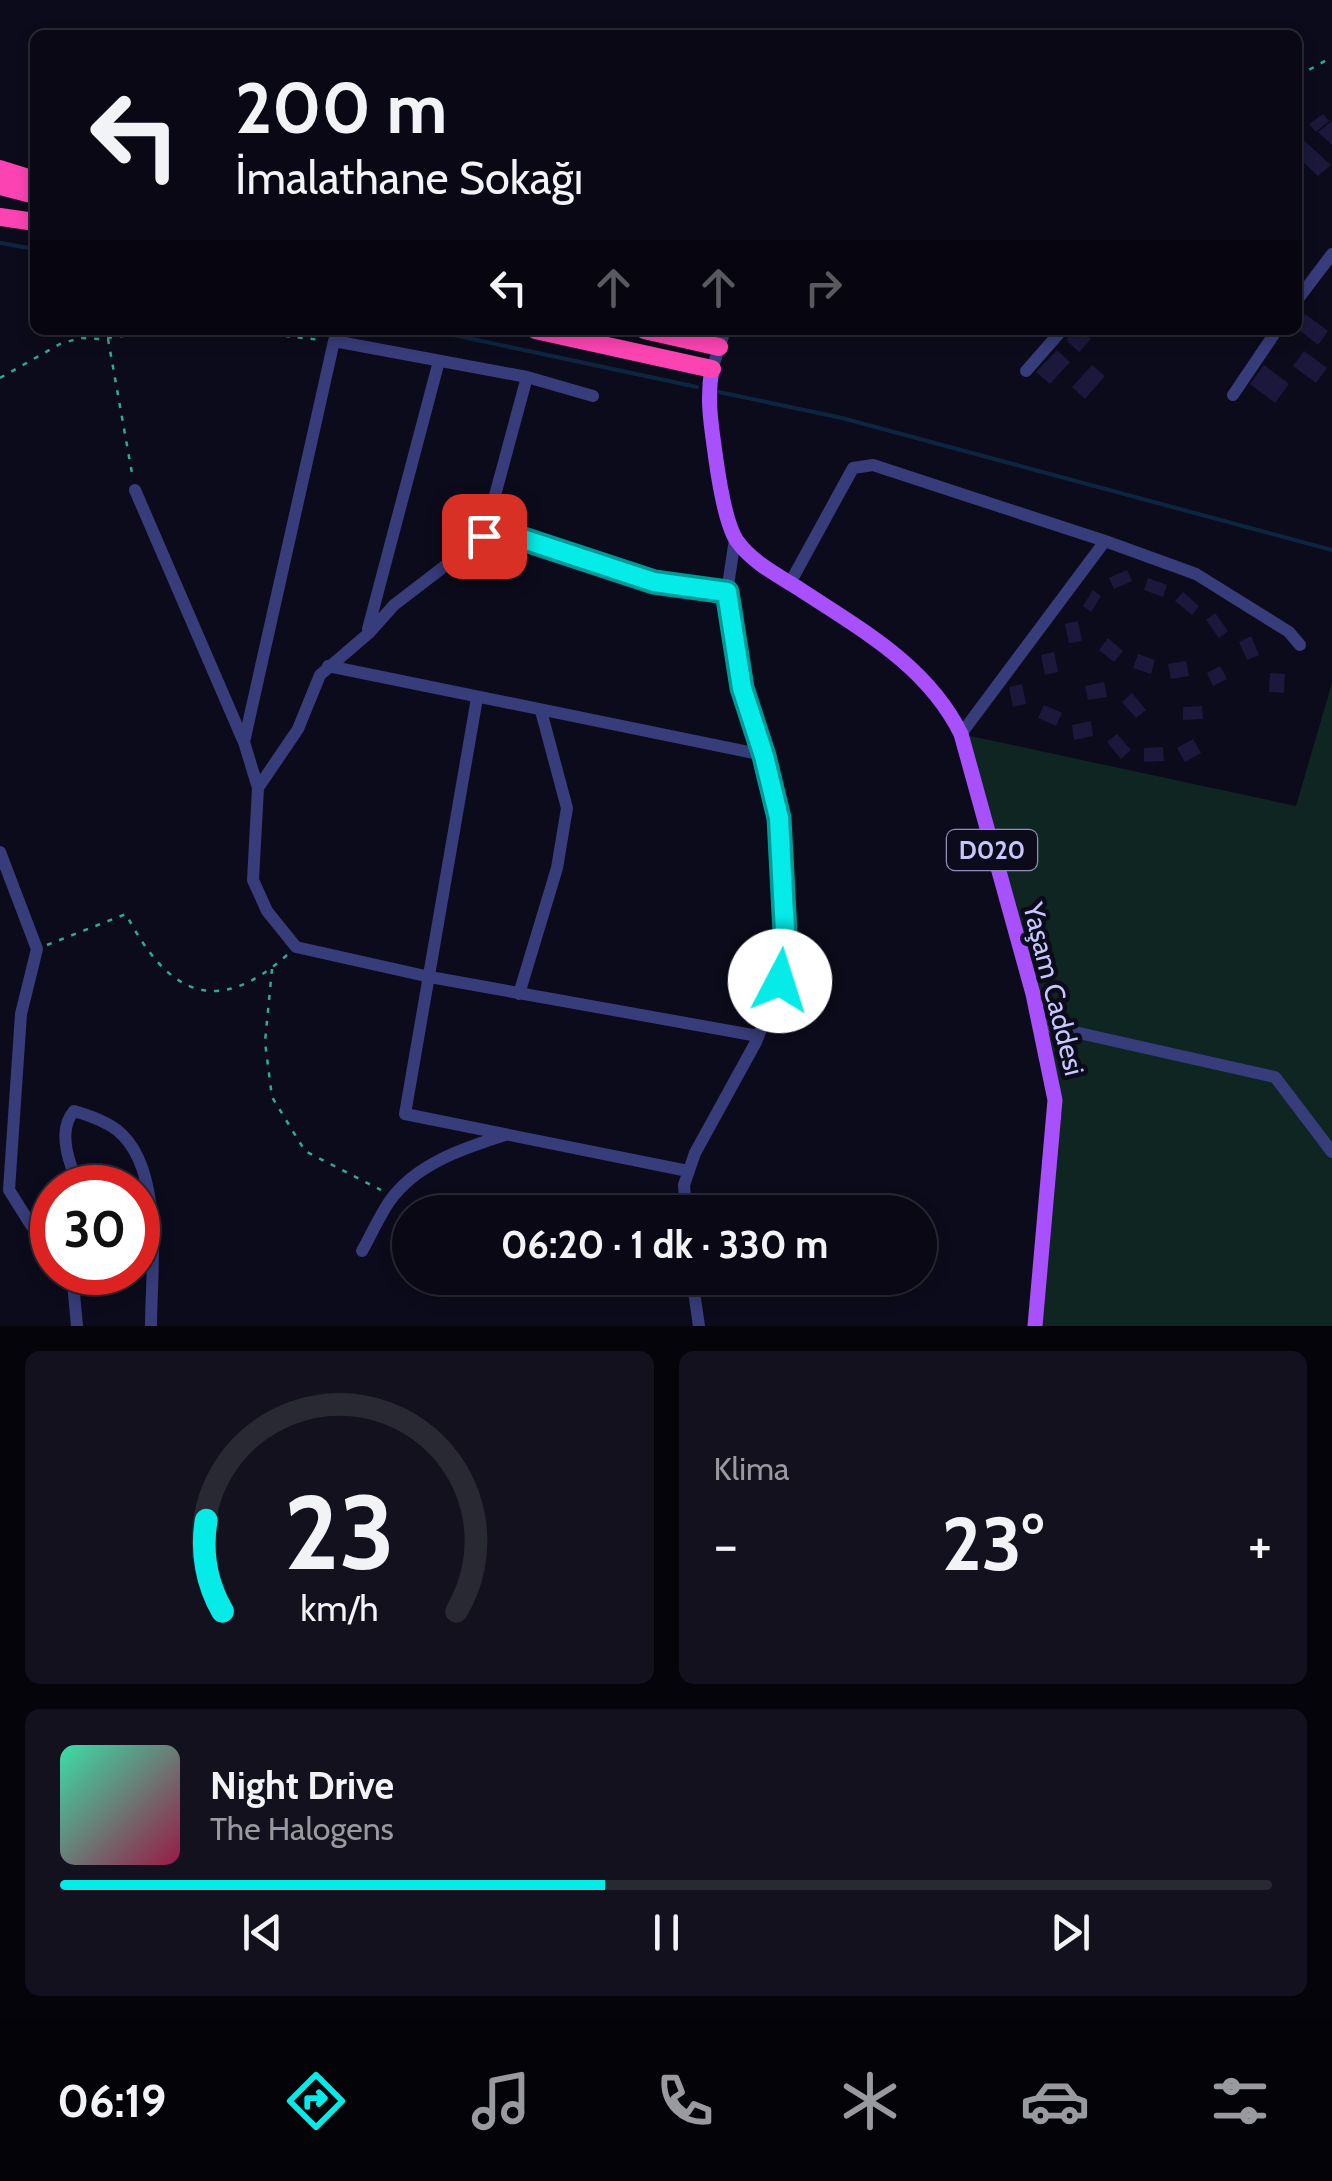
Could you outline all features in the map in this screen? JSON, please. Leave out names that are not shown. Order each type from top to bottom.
[{"type":"highway","points":[[0,169],[30,178]]},
{"type":"highway","points":[[0,186],[30,193]]},
{"type":"highway","points":[[0,217],[30,221]]},
{"type":"highway","points":[[558,335],[712,369]]},
{"type":"highway","points":[[687,335],[722,339]]},
{"type":"main road","points":[[712,369],[707,395],[718,478],[735,539]]},
{"type":"main road","name":"Yaşam Caddesi","points":[[735,539],[756,561],[885,646],[921,676],[950,711],[961,734],[1040,1024],[1055,1100],[1035,1326]]},
{"type":"street","points":[[1302,287],[1332,254]]},
{"type":"street","points":[[1026,371],[1058,335]]},
{"type":"street","points":[[1234,395],[1274,335]]},
{"type":"street","points":[[712,369],[722,339]]},
{"type":"street","points":[[244,742],[334,341],[527,377],[593,396]]},
{"type":"street","points":[[367,634],[439,361]]},
{"type":"street","points":[[258,788],[298,729],[320,675],[328,666],[394,605],[484,536],[527,377]]},
{"type":"street","points":[[790,583],[853,468],[874,465],[1106,540],[1196,574],[1289,632],[1300,645]]},
{"type":"street","points":[[136,490],[244,742],[258,788],[253,880],[266,912],[296,946],[430,977],[758,1036]]},
{"type":"street","points":[[484,536],[514,536],[654,582],[727,592]]},
{"type":"street","points":[[685,1195],[684,1184],[695,1152],[758,1036],[780,981],[786,952],[779,818],[742,688],[727,592],[735,539]]},
{"type":"street","points":[[961,734],[1106,540]]},
{"type":"street","points":[[328,666],[764,756]]},
{"type":"street","points":[[477,698],[405,1114],[688,1171]]},
{"type":"street","points":[[519,994],[557,868],[567,808],[541,711]]},
{"type":"street","points":[[0,852],[37,949],[21,1014],[9,1190],[30,1222]]},
{"type":"street","points":[[1040,1024],[1275,1077],[1332,1152]]},
{"type":"street","points":[[70,1165],[66,1131],[74,1111],[117,1130],[134,1150],[138,1165]]},
{"type":"street","points":[[395,1195],[413,1176],[434,1163],[508,1134]]},
{"type":"street","points":[[362,1251],[392,1199]]},
{"type":"street","points":[[76,1295],[77,1326]]},
{"type":"street","points":[[147,1295],[150,1326]]},
{"type":"street","points":[[694,1295],[698,1326]]},
{"type":"path","points":[[1302,74],[1332,57]]},
{"type":"path","points":[[0,378],[60,344],[80,338],[130,335]]},
{"type":"path","points":[[279,335],[334,341]]},
{"type":"path","points":[[108,338],[136,490]]},
{"type":"path","points":[[37,949],[126,914],[154,958],[178,982],[204,992],[228,991],[254,981],[296,946]]},
{"type":"path","points":[[273,968],[265,1042],[272,1097],[306,1151],[392,1195]]},
{"type":"green space","points":[[1332,683],[1332,1326],[1036,1326],[1055,1100],[961,734],[1296,806]]},
{"type":"building","points":[[1323,114],[1329,121],[1316,132],[1309,124]]},
{"type":"building","points":[[1332,121],[1332,145],[1318,132]]},
{"type":"building","points":[[1302,139],[1331,165],[1318,176],[1302,161]]},
{"type":"building","points":[[1305,314],[1328,331],[1318,345],[1302,332]]},
{"type":"building","points":[[1070,335],[1087,335],[1091,339],[1079,352],[1066,340]]},
{"type":"building","points":[[1057,350],[1070,362],[1050,384],[1036,372]]},
{"type":"building","points":[[1304,351],[1327,368],[1316,383],[1293,366]]},
{"type":"building","points":[[1092,365],[1105,376],[1085,399],[1072,387]]},
{"type":"building","points":[[1264,365],[1289,384],[1275,403],[1250,384]]},
{"type":"building","points":[[1127,570],[1132,581],[1114,589],[1109,578]]},
{"type":"building","points":[[1148,578],[1167,585],[1163,597],[1144,590]]},
{"type":"building","points":[[1093,590],[1101,596],[1091,612],[1083,606]]},
{"type":"building","points":[[1183,592],[1199,606],[1192,615],[1175,601]]},
{"type":"building","points":[[1215,613],[1228,631],[1219,638],[1206,620]]},
{"type":"building","points":[[1078,621],[1082,641],[1069,643],[1065,624]]},
{"type":"building","points":[[1251,636],[1259,655],[1247,660],[1239,642]]},
{"type":"building","points":[[1108,638],[1123,651],[1114,662],[1099,650]]},
{"type":"building","points":[[1054,652],[1058,672],[1045,675],[1041,655]]},
{"type":"building","points":[[1138,654],[1155,660],[1151,674],[1133,668]]},
{"type":"building","points":[[1186,661],[1189,676],[1171,679],[1168,664]]},
{"type":"building","points":[[1220,666],[1227,679],[1213,686],[1207,673]]},
{"type":"building","points":[[1270,673],[1285,674],[1284,693],[1269,692]]},
{"type":"building","points":[[1104,682],[1107,697],[1088,700],[1085,686]]},
{"type":"building","points":[[1022,684],[1026,704],[1013,707],[1009,687]]},
{"type":"building","points":[[1132,693],[1146,710],[1136,718],[1122,702]]},
{"type":"building","points":[[1044,705],[1062,713],[1056,726],[1038,718]]},
{"type":"building","points":[[1202,706],[1203,719],[1183,720],[1183,707]]},
{"type":"building","points":[[1091,721],[1093,736],[1074,740],[1072,725]]},
{"type":"building","points":[[1117,734],[1131,750],[1121,759],[1107,742]]},
{"type":"building","points":[[1193,739],[1201,753],[1185,762],[1177,748]]},
{"type":"building","points":[[1163,747],[1164,761],[1144,762],[1144,748]]},
{"type":"waterway","points":[[0,243],[30,248]]},
{"type":"waterway","points":[[453,335],[697,387]]},
{"type":"waterway","points":[[719,392],[842,418],[1332,550]]},
{"type":"route","points":[[484,536],[514,536],[654,582],[727,592],[742,688],[779,818],[786,952],[780,981]]}]
